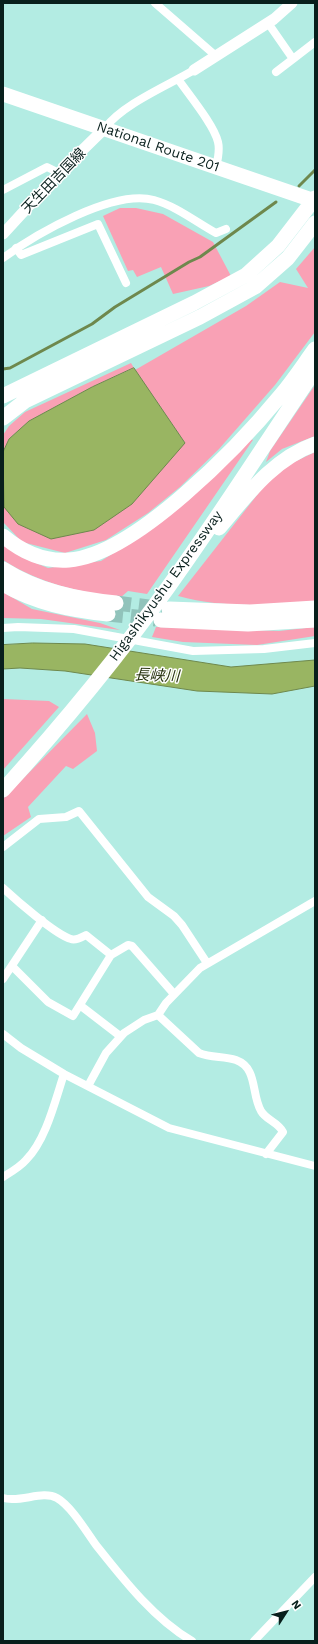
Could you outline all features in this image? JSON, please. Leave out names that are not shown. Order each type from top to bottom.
[{"type":"highway","name":"National Route 201","points":[[3,94],[314,199]]},
{"type":"highway","points":[[3,396],[194,303],[246,274],[278,246],[314,199]]},
{"type":"highway","points":[[3,413],[25,401],[193,321],[255,287],[288,258],[315,223]]},
{"type":"highway","points":[[3,536],[15,546],[32,555],[50,560],[70,560],[91,555],[133,533],[164,512],[231,450],[282,395],[315,349]]},
{"type":"highway","name":"Higashikyushu Expressway","points":[[3,790],[73,710],[170,585],[315,370]]},
{"type":"highway","points":[[3,418],[25,401]]},
{"type":"highway","points":[[170,585],[257,483],[293,455],[315,444]]},
{"type":"highway","points":[[3,569],[35,587],[85,600],[112,609],[75,610],[16,592],[3,584]]},
{"type":"highway","points":[[315,608],[250,612],[165,614],[248,624],[315,620]]},
{"type":"main road","points":[[194,70],[268,23],[292,3]]},
{"type":"main road","name":"天生田吉国線","points":[[3,234],[59,173],[105,128]]},
{"type":"street","points":[[155,3],[216,56]]},
{"type":"street","points":[[268,23],[293,59]]},
{"type":"street","points":[[276,72],[315,42]]},
{"type":"street","points":[[105,128],[111,120],[138,102],[194,70]]},
{"type":"street","points":[[178,79],[216,136],[219,150],[216,166]]},
{"type":"street","points":[[3,190],[47,167],[59,173]]},
{"type":"street","points":[[3,258],[34,236],[70,217],[124,199],[140,198],[154,200],[216,233],[226,229]]},
{"type":"street","points":[[16,248],[21,255],[98,224],[126,283]]},
{"type":"street","points":[[3,628],[18,627],[74,629],[194,651],[264,649],[315,643]]},
{"type":"street","points":[[3,848],[39,819],[70,816],[79,811],[148,897],[174,916],[182,925],[207,963]]},
{"type":"street","points":[[3,888],[42,920],[72,940],[86,935],[111,955]]},
{"type":"street","points":[[88,1086],[106,1053],[120,1036],[134,1025],[158,1015],[174,994],[207,963],[315,901]]},
{"type":"street","points":[[3,979],[42,920]]},
{"type":"street","points":[[12,966],[48,1002],[71,1016],[75,1014],[81,1006],[111,955],[128,945],[132,946],[174,994]]},
{"type":"street","points":[[81,1006],[120,1036]]},
{"type":"street","points":[[158,1015],[199,1053],[212,1057],[235,1059],[245,1066],[252,1078],[260,1110],[283,1132],[266,1154]]},
{"type":"street","points":[[3,1034],[21,1048],[64,1074],[169,1128],[315,1166]]},
{"type":"street","points":[[3,1177],[26,1160],[35,1147],[50,1117],[64,1074]]},
{"type":"street","points":[[3,1498],[22,1500],[49,1496],[64,1504],[105,1556],[135,1590],[174,1631],[192,1641]]},
{"type":"street","points":[[254,1641],[315,1577]]},
{"type":"shaded area","points":[[120,208],[136,208],[163,214],[213,242],[231,276],[209,286],[173,294],[161,267],[137,277],[133,270],[128,271],[103,216]]},
{"type":"shaded area","points":[[315,247],[315,332],[275,385],[219,449],[180,487],[148,513],[106,540],[65,553],[22,542],[3,522],[3,504],[4,507],[185,443],[135,370],[246,306],[280,282],[308,288],[296,269]]},
{"type":"shaded area","points":[[131,363],[134,368],[92,387],[29,421],[9,439],[3,452],[3,435],[9,426],[25,412]]},
{"type":"shaded area","points":[[315,385],[315,436],[282,449],[266,462],[270,451]]},
{"type":"shaded area","points":[[249,438],[253,440],[147,594],[128,591],[120,598],[74,589],[45,581],[3,560],[3,545],[21,557],[48,568],[101,561],[131,542]]},
{"type":"shaded area","points":[[315,452],[315,601],[246,605],[212,603],[178,596],[268,481],[288,465]]},
{"type":"shaded area","points":[[3,592],[32,609],[100,623],[120,630],[41,619],[3,618]]},
{"type":"shaded area","points":[[156,627],[279,631],[315,627],[315,636],[257,645],[183,642],[152,637]]},
{"type":"shaded area","points":[[3,699],[49,701],[59,707],[3,770]]},
{"type":"shaded area","points":[[87,714],[95,733],[97,751],[73,769],[66,766],[28,807],[31,817],[3,836],[3,799]]},
{"type":"water","points":[[134,368],[185,443],[132,504],[94,530],[51,539],[18,524],[4,507],[3,452],[9,439],[29,421],[92,387]]},
{"type":"water","name":"長峡川","points":[[33,643],[85,644],[231,667],[315,660],[315,686],[272,694],[197,691],[65,671],[20,668],[3,669],[3,645]]},
{"type":"waterway","points":[[299,186],[315,170]]},
{"type":"waterway","points":[[3,369],[10,368],[92,324],[115,307],[189,262],[200,257],[276,202]]},
{"type":"tunnel","points":[[116,603],[165,609]]},
{"type":"tunnel","points":[[108,614],[156,619]]}]
